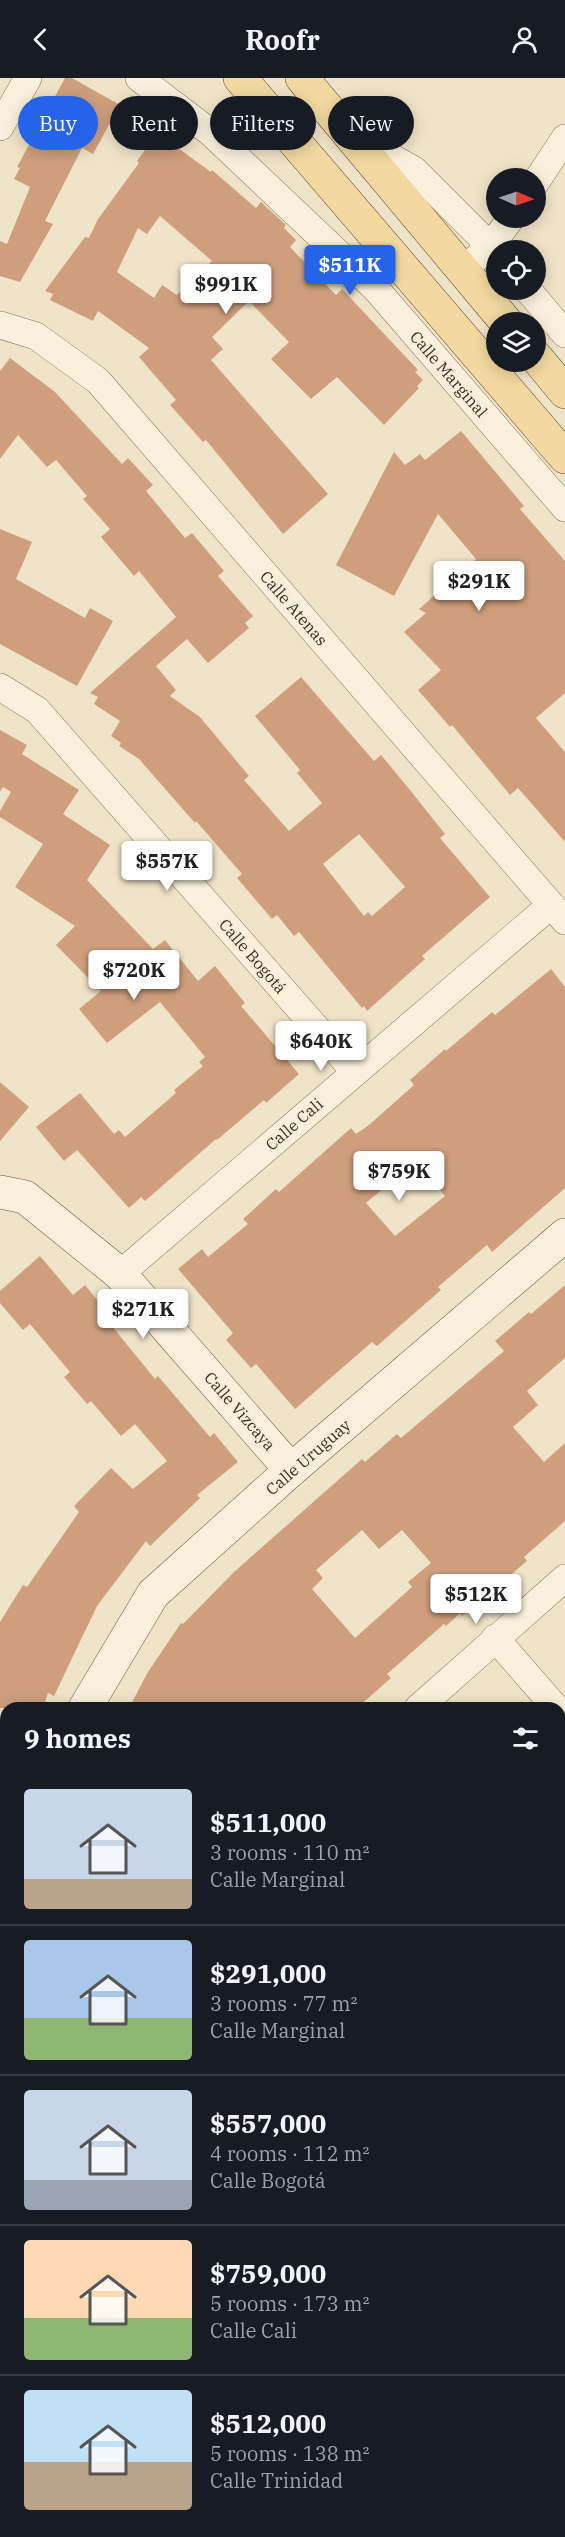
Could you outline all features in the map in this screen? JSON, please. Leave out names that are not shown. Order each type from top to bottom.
[{"type":"main road","points":[[240,78],[565,457]]},
{"type":"main road","points":[[302,78],[328,109]]},
{"type":"main road","points":[[362,150],[497,312]]},
{"type":"main road","points":[[546,369],[565,392]]},
{"type":"street","points":[[0,128],[28,78]]},
{"type":"street","name":"Calle Marginal","points":[[139,78],[210,132],[375,289],[565,508]]},
{"type":"street","points":[[545,168],[565,138]]},
{"type":"street","points":[[378,150],[414,170],[486,241]]},
{"type":"street","points":[[461,271],[486,254]]},
{"type":"street","points":[[536,300],[565,334]]},
{"type":"street","name":"Calle Atenas","points":[[0,325],[36,336],[98,381],[558,913]]},
{"type":"street","name":"Calle Bogotá","points":[[0,687],[37,710],[355,1072]]},
{"type":"street","name":"Calle Cali","points":[[120,1274],[355,1072],[558,913]]},
{"type":"street","name":"Calle Vizcaya","points":[[0,1192],[25,1197],[120,1274],[291,1470]]},
{"type":"street","name":"Calle Uruguay","points":[[89,1702],[153,1594],[291,1470],[565,1235]]},
{"type":"street","points":[[425,1702],[565,1578]]},
{"type":"street","points":[[495,1638],[551,1702]]},
{"type":"building","points":[[65,78],[72,78],[110,99],[110,123],[98,145],[98,96],[55,96]]},
{"type":"building","points":[[26,150],[81,150],[45,221],[53,224],[20,282],[0,276],[0,241],[7,244],[30,187],[14,179],[20,168],[17,167]]},
{"type":"building","points":[[145,150],[181,150],[211,172],[212,170],[256,208],[261,202],[286,225],[284,228],[296,240],[290,247],[336,295],[342,289],[418,370],[415,372],[423,380],[417,386],[419,388],[384,425],[337,377],[311,399],[271,359],[289,342],[249,301],[212,337],[223,349],[211,360],[328,494],[283,534],[206,440],[203,442],[170,405],[176,400],[139,357],[149,348],[98,311],[93,321],[50,300],[53,294],[45,291],[85,237],[89,238],[98,219],[139,163],[137,161]],"holes":[[[160,216],[212,261],[177,295],[162,285],[154,298],[117,272],[138,228],[147,234]]]},
{"type":"building","points":[[10,358],[55,392],[122,464],[128,458],[153,485],[146,491],[185,538],[192,533],[224,571],[218,576],[253,616],[245,623],[249,628],[208,663],[187,639],[156,666],[176,690],[170,696],[200,717],[249,776],[244,780],[289,831],[322,803],[297,773],[300,770],[255,716],[301,677],[374,761],[381,755],[445,834],[440,838],[490,897],[422,956],[425,959],[367,1011],[364,1006],[362,1008],[299,932],[294,936],[277,915],[272,919],[237,878],[242,874],[196,821],[195,823],[139,759],[119,746],[121,743],[111,736],[120,721],[94,704],[98,697],[90,693],[176,617],[139,571],[134,576],[101,537],[110,529],[83,499],[87,496],[56,460],[47,467],[18,435],[0,459],[0,371]],"holes":[[[359,834],[405,887],[372,916],[368,912],[364,916],[323,864]]]},
{"type":"building","points":[[461,431],[524,506],[520,509],[565,561],[565,693],[536,718],[565,752],[565,842],[518,788],[510,795],[452,725],[450,727],[418,690],[441,670],[404,632],[426,613],[419,609],[476,559],[438,514],[394,596],[336,565],[394,452],[405,465],[420,454],[425,460]]},
{"type":"building","points":[[0,529],[32,542],[16,579],[85,618],[90,608],[113,621],[77,686],[0,644]]},
{"type":"building","points":[[0,730],[27,745],[22,754],[79,790],[63,814],[110,845],[87,880],[153,949],[165,940],[198,981],[215,966],[245,1003],[241,1006],[299,1074],[266,1103],[264,1100],[216,1139],[145,1201],[141,1197],[129,1208],[77,1150],[64,1161],[36,1127],[80,1093],[114,1134],[119,1130],[125,1137],[203,1066],[199,1062],[205,1057],[160,1002],[107,1043],[79,1009],[101,991],[56,945],[75,926],[15,887],[43,844],[0,817],[0,811],[11,792],[3,787],[0,792]]},
{"type":"building","points":[[551,969],[565,987],[565,1188],[492,1252],[487,1245],[438,1287],[441,1290],[377,1346],[372,1342],[295,1409],[256,1364],[251,1368],[226,1340],[233,1333],[178,1269],[202,1249],[208,1257],[248,1224],[243,1219],[276,1189],[279,1192],[351,1128],[356,1134],[369,1125],[414,1085],[410,1080],[445,1049],[446,1051],[492,1012],[495,1015]],"holes":[[[415,1161],[445,1196],[395,1236],[366,1203]]]},
{"type":"building","points":[[0,1082],[29,1107],[0,1141]]},
{"type":"building","points":[[40,1256],[73,1295],[85,1285],[102,1306],[98,1309],[155,1379],[158,1376],[210,1437],[214,1433],[238,1462],[197,1495],[200,1498],[150,1546],[146,1541],[97,1606],[54,1696],[48,1693],[45,1702],[0,1702],[0,1622],[23,1585],[27,1587],[79,1512],[74,1506],[111,1468],[133,1489],[167,1461],[135,1424],[121,1436],[91,1401],[87,1404],[64,1377],[70,1372],[30,1324],[23,1330],[0,1303],[0,1291]]},
{"type":"building","points":[[565,1285],[565,1358],[527,1391],[538,1405],[513,1427],[544,1462],[565,1443],[565,1521],[524,1557],[527,1561],[462,1616],[460,1613],[446,1626],[444,1624],[387,1674],[391,1678],[364,1702],[132,1702],[148,1672],[181,1623],[183,1624],[234,1572],[362,1459],[365,1462],[397,1434],[401,1438],[504,1351],[495,1341],[529,1312],[531,1314]],"holes":[[[362,1530],[379,1549],[402,1530],[431,1563],[408,1582],[412,1587],[355,1638],[312,1589],[323,1578],[316,1570]]]}]
